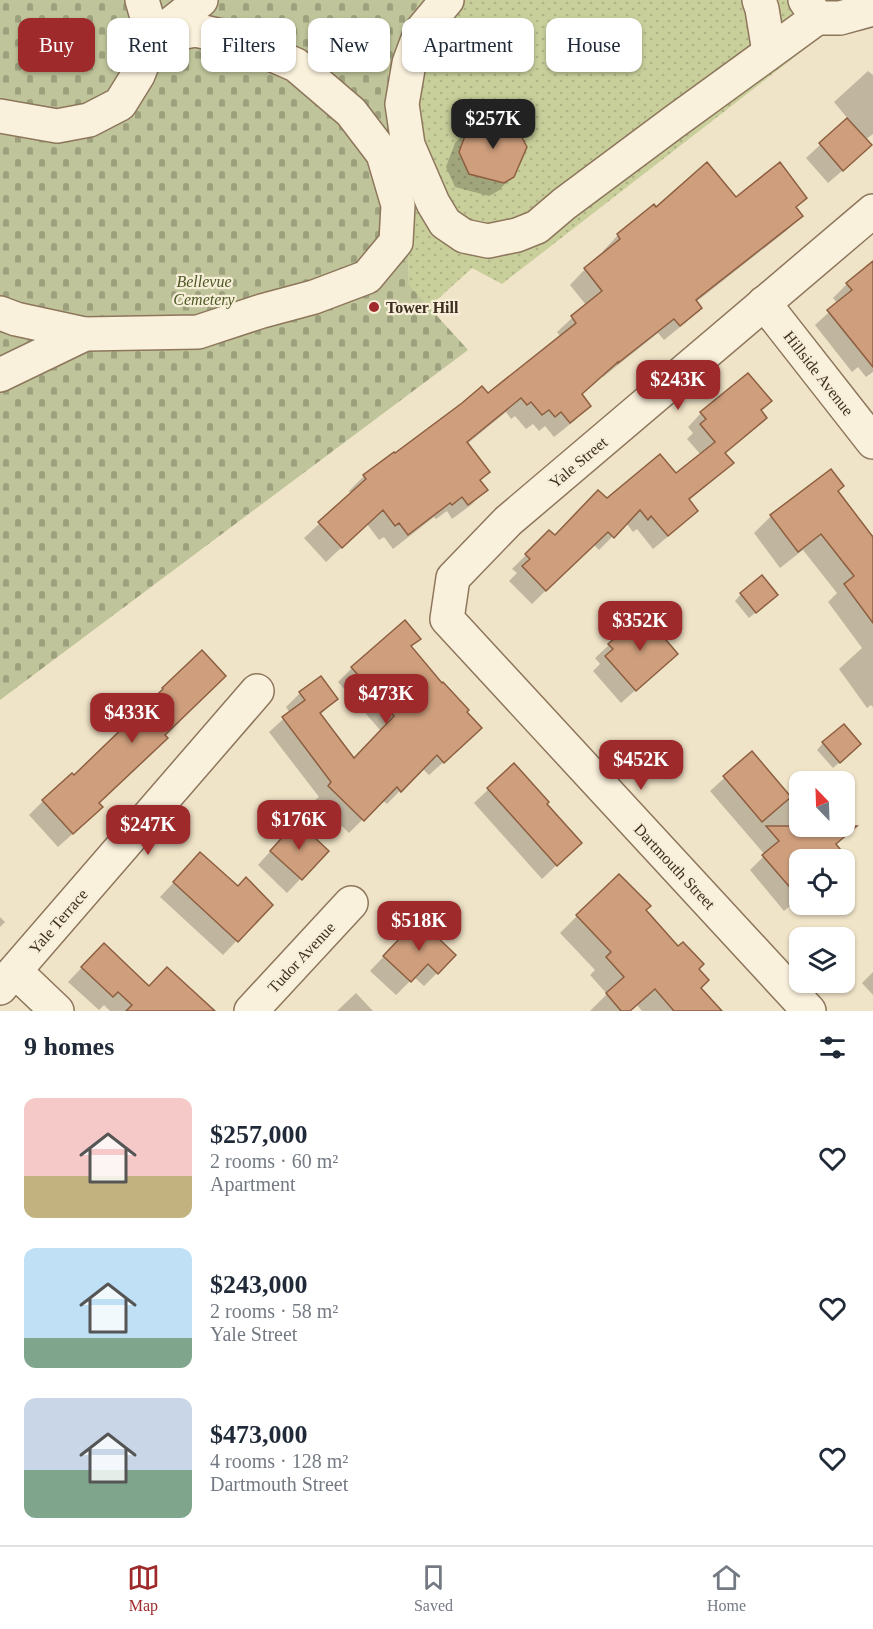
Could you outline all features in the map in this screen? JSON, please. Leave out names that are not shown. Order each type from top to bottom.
[{"type":"street","points":[[142,0],[147,18]]},
{"type":"street","points":[[178,18],[201,0]]},
{"type":"street","points":[[447,0],[421,31],[409,63],[402,104],[408,145],[433,203],[445,223],[464,236],[488,241],[517,235],[537,227],[655,135],[769,52],[811,9],[840,18],[873,9]]},
{"type":"street","points":[[759,0],[769,52]]},
{"type":"street","points":[[0,313],[16,319],[85,334],[198,332],[261,311],[314,297],[367,277],[396,242],[398,205],[382,154],[351,112],[296,65],[236,39],[195,30],[189,31]]},
{"type":"street","points":[[0,116],[57,126],[89,120],[120,104],[139,72]]},
{"type":"street","name":"Yale Street","points":[[453,578],[508,521],[873,212]]},
{"type":"street","name":"Hillside Avenue","points":[[764,303],[873,442]]},
{"type":"street","points":[[0,375],[85,334]]},
{"type":"street","name":"Dartmouth Street","points":[[453,578],[447,619],[809,1011]]},
{"type":"street","name":"Yale Terrace","points":[[8,979],[257,691]]},
{"type":"street","name":"Tudor Avenue","points":[[250,1011],[351,903]]},
{"type":"street","points":[[8,979],[57,1011]]},
{"type":"green space","name":"Bellevue Cemetery","points":[[0,0],[420,0],[411,18],[402,18],[402,37],[390,62],[390,18],[308,18],[308,72],[388,72],[388,132],[407,226],[409,285],[468,350],[0,700]]},
{"type":"green space","points":[[420,0],[873,0],[848,21],[823,35],[502,284],[472,268],[429,307],[409,286],[407,226],[388,132],[390,62],[402,37],[402,72],[534,72],[534,18],[411,18]]},
{"type":"building","points":[[490,116],[514,123],[527,147],[514,177],[504,183],[469,174],[459,152],[468,128]]},
{"type":"building","points":[[847,118],[872,145],[843,171],[819,143]]},
{"type":"building","points":[[707,162],[736,197],[780,162],[807,198],[796,207],[803,216],[696,300],[702,308],[680,326],[674,319],[618,362],[582,394],[591,406],[570,423],[561,412],[555,417],[549,410],[542,415],[531,402],[527,405],[521,398],[467,442],[490,472],[480,480],[488,490],[468,505],[462,497],[452,505],[450,503],[408,535],[399,523],[395,526],[383,510],[342,548],[318,522],[366,479],[363,475],[482,386],[488,393],[576,323],[571,316],[602,291],[584,268],[620,239],[617,234],[654,204],[656,207]]},
{"type":"building","points":[[873,261],[873,367],[827,310],[852,290],[846,283]]},
{"type":"building","points":[[748,373],[772,401],[761,410],[767,418],[725,453],[734,463],[689,499],[698,511],[668,536],[651,516],[648,520],[640,510],[614,538],[608,532],[546,591],[522,566],[530,559],[525,554],[549,530],[555,535],[598,490],[607,498],[660,454],[676,473],[715,442],[700,424],[706,419],[700,412]]},
{"type":"building","points":[[831,469],[844,486],[838,491],[873,537],[873,623],[844,584],[854,576],[821,534],[798,552],[770,515]]},
{"type":"building","points":[[762,575],[778,595],[756,613],[740,593]]},
{"type":"building","points":[[643,613],[678,654],[636,691],[605,656],[613,649],[608,644]]},
{"type":"building","points":[[405,620],[421,639],[411,646],[442,683],[469,710],[467,712],[482,728],[444,763],[437,755],[401,792],[397,787],[364,821],[328,786],[331,782],[282,717],[305,700],[299,692],[321,676],[338,699],[320,713],[354,758],[394,716],[351,667]]},
{"type":"building","points":[[202,650],[226,676],[165,735],[168,738],[99,803],[103,807],[73,834],[42,800],[72,773],[74,775]]},
{"type":"building","points":[[844,724],[861,744],[840,763],[822,742]]},
{"type":"building","points":[[752,751],[789,795],[789,799],[762,822],[723,776]]},
{"type":"building","points":[[514,763],[582,843],[557,866],[487,788]]},
{"type":"building","points":[[297,821],[329,851],[302,880],[270,851]]},
{"type":"building","points":[[766,826],[789,826],[789,837],[844,837],[836,844],[840,849],[789,849],[789,886],[762,855],[779,841]]},
{"type":"building","points":[[200,852],[238,886],[246,877],[273,905],[238,942],[173,882]]},
{"type":"building","points":[[619,874],[651,906],[646,910],[678,946],[683,942],[704,964],[699,969],[709,980],[701,988],[722,1011],[674,1011],[655,989],[630,1011],[621,1011],[606,993],[624,977],[606,957],[611,952],[576,915]]},
{"type":"building","points":[[418,919],[456,955],[438,974],[428,964],[411,982],[383,956]]},
{"type":"building","points":[[104,943],[149,986],[167,967],[215,1011],[126,1011],[132,1005],[118,992],[113,997],[81,967]]},
{"type":"place","name":"Tower Hill","points":[[374,307]]}]
